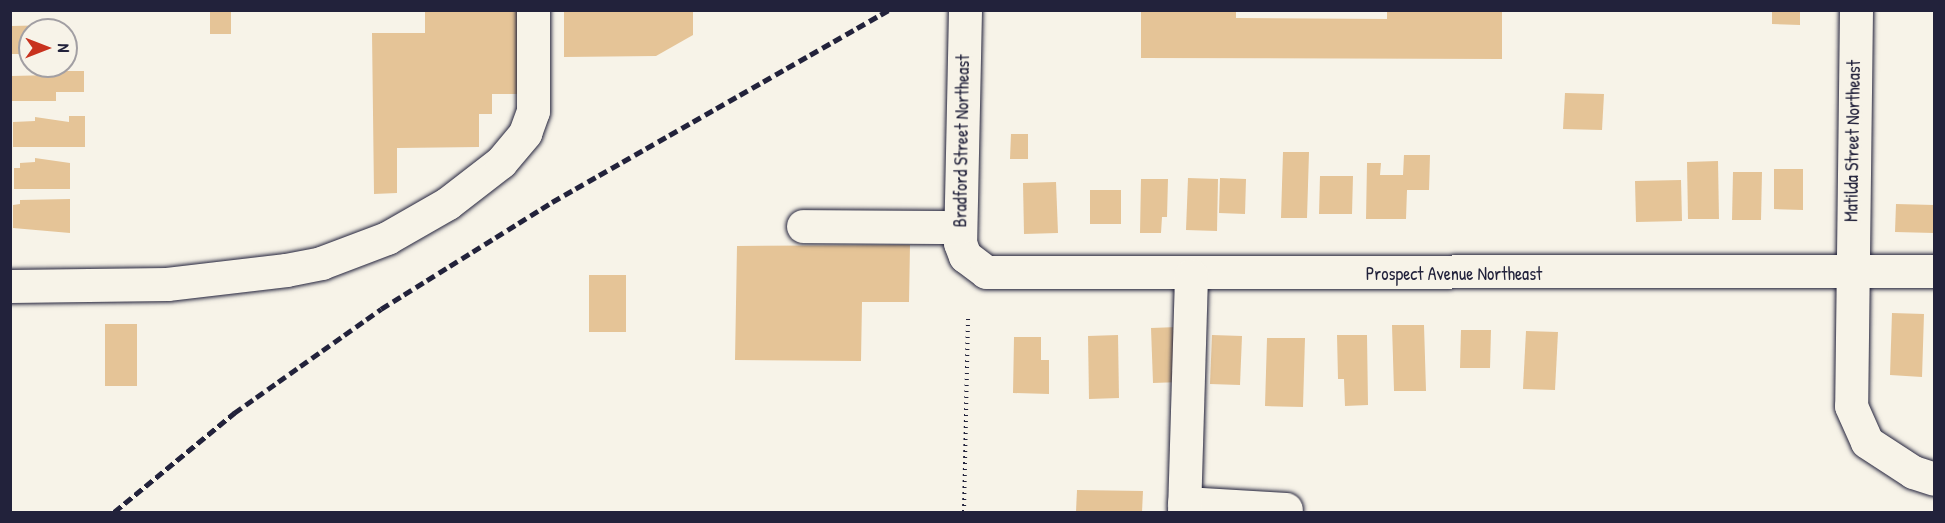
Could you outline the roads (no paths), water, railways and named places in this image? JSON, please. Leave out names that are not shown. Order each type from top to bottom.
[{"type":"street","points":[[10,286],[167,284],[321,263],[387,238],[448,203],[501,162],[525,134],[533,111],[533,10]]},
{"type":"street","name":"Bradford Street Northeast","points":[[965,10],[960,227],[965,256],[975,266]]},
{"type":"street","name":"Matilda Street Northeast","points":[[1856,10],[1850,272],[1851,406],[1867,442],[1912,472],[1935,479]]},
{"type":"street","points":[[803,226],[960,227]]},
{"type":"street","name":"Prospect Avenue Northeast","points":[[975,266],[998,275],[1935,271]]},
{"type":"street","points":[[1191,275],[1184,508],[1286,509]]},
{"type":"railway","points":[[114,512],[234,413],[381,309],[552,202],[888,10]]}]
